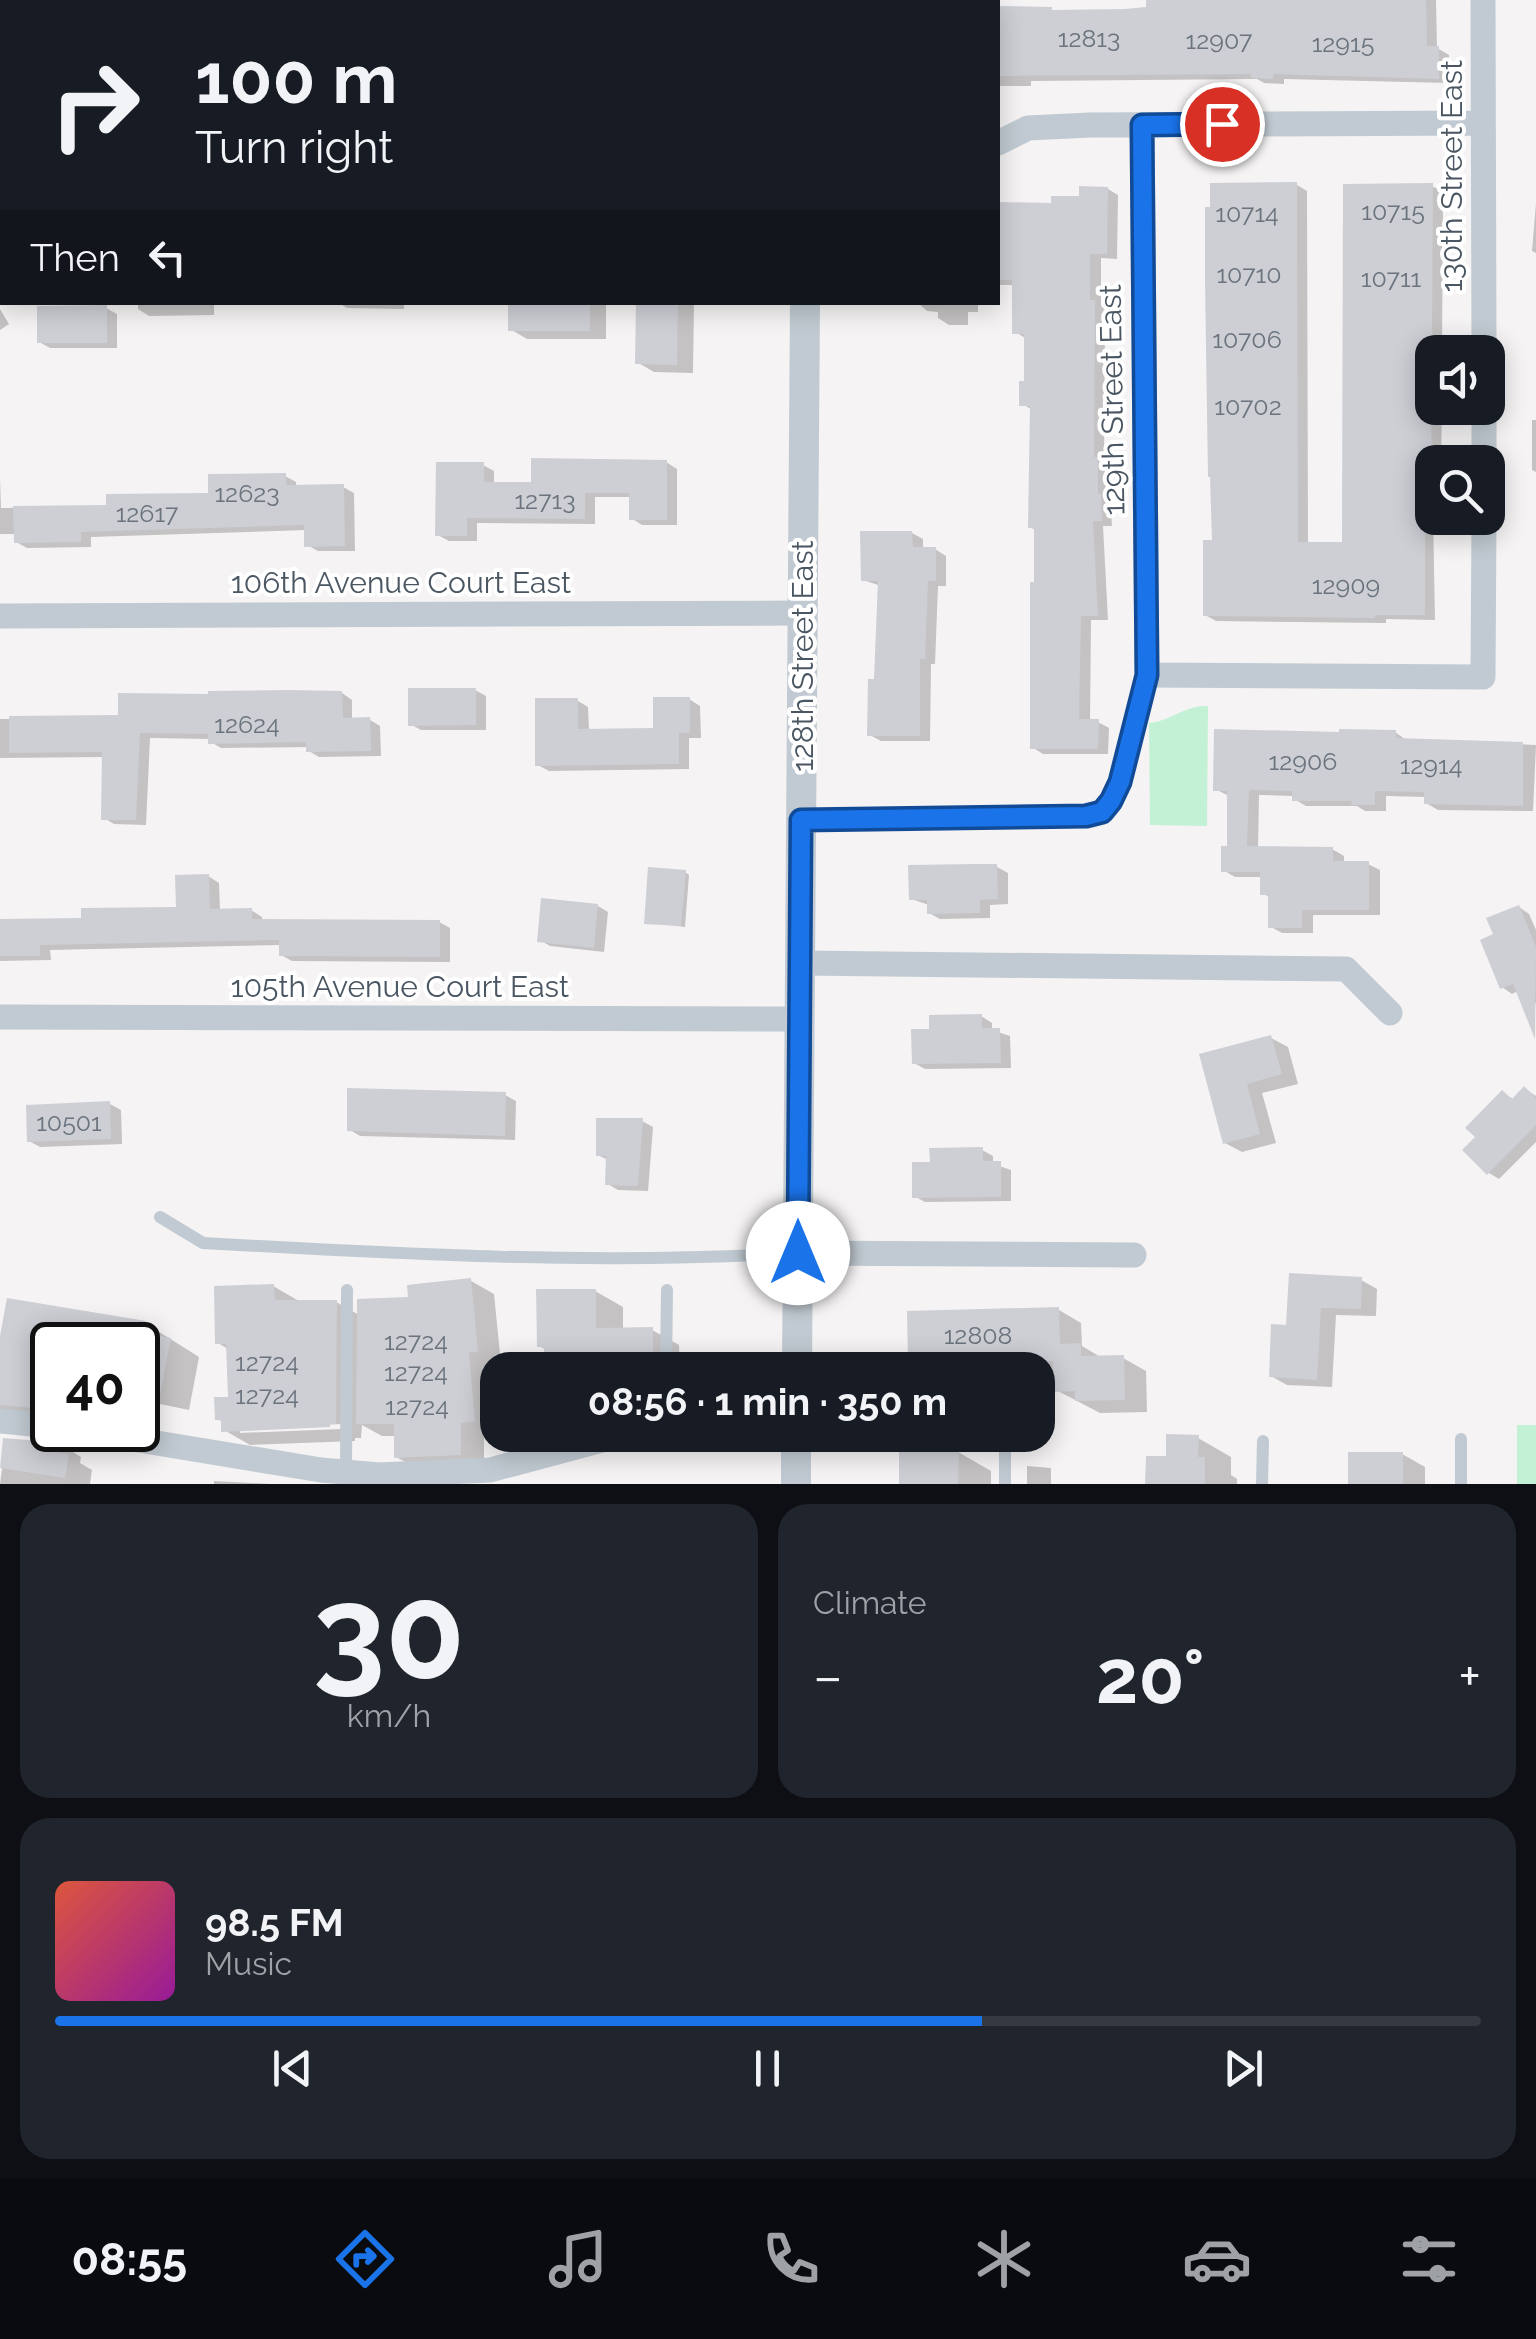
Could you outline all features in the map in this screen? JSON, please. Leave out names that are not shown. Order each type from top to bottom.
[{"type":"street","name":"130th Street East","points":[[1483,0],[1484,335]]},
{"type":"street","points":[[1000,142],[1028,128],[1483,123]]},
{"type":"street","name":"129th Street East","points":[[1142,125],[1147,675]]},
{"type":"street","name":"128th Street East","points":[[797,1352],[805,305]]},
{"type":"street","points":[[1147,675],[1483,677],[1484,535]]},
{"type":"street","name":"106th Avenue Court East","points":[[0,616],[802,613]]},
{"type":"street","points":[[800,963],[1346,969],[1390,1013]]},
{"type":"street","name":"105th Avenue Court East","points":[[0,1017],[799,1019]]},
{"type":"street","points":[[798,1253],[1134,1256]]},
{"type":"street","points":[[0,1421],[30,1424]]},
{"type":"street","points":[[160,1443],[402,1479],[490,1470],[557,1452]]},
{"type":"street","points":[[796,1452],[796,1484]]},
{"type":"lane","points":[[801,820],[1086,816],[1102,812],[1120,782],[1147,675]]},
{"type":"lane","points":[[160,1217],[202,1243],[513,1257],[731,1257],[798,1253]]},
{"type":"lane","points":[[346,1472],[348,1290]]},
{"type":"lane","points":[[666,1352],[668,1290]]},
{"type":"lane","points":[[1461,1439],[1461,1484]]},
{"type":"lane","points":[[1262,1484],[1263,1441]]},
{"type":"lane","points":[[1005,1452],[1005,1484]]},
{"type":"green space","points":[[1208,706],[1207,826],[1150,825],[1149,723]]},
{"type":"green space","points":[[1517,1425],[1536,1425],[1536,1484],[1517,1484]]},
{"type":"building","points":[[1146,0],[1426,0],[1427,46],[1439,46],[1439,79],[1274,74],[1273,79],[1251,78],[1251,74],[1000,76],[1000,6],[1052,10],[1146,7]]},
{"type":"building","points":[[1297,182],[1298,542],[1342,542],[1343,184],[1433,183],[1432,335],[1415,335],[1415,425],[1432,425],[1431,445],[1415,445],[1415,535],[1425,535],[1425,615],[1203,616],[1203,540],[1212,540],[1205,280],[1205,207],[1210,207],[1210,183]]},
{"type":"building","points":[[1079,186],[1108,187],[1107,254],[1090,254],[1090,300],[1095,300],[1094,457],[1098,457],[1102,521],[1093,521],[1098,616],[1081,616],[1079,719],[1099,719],[1098,749],[1030,749],[1030,582],[1034,582],[1034,528],[1028,528],[1030,406],[1019,406],[1019,381],[1024,381],[1024,334],[1012,334],[1012,280],[1000,280],[1000,202],[1051,203],[1051,196],[1079,196]]},
{"type":"building","points":[[107,305],[107,343],[37,343],[37,306]]},
{"type":"building","points":[[508,305],[590,305],[590,331],[508,331]]},
{"type":"building","points":[[636,305],[678,305],[677,365],[635,364]]},
{"type":"building","points":[[531,458],[667,460],[667,520],[629,520],[629,493],[585,493],[585,519],[467,518],[467,536],[435,536],[436,462],[484,462],[484,482],[531,482]]},
{"type":"building","points":[[286,473],[286,485],[344,484],[345,546],[304,547],[304,525],[81,532],[81,542],[14,543],[13,506],[106,505],[106,494],[208,493],[208,474]]},
{"type":"building","points":[[860,531],[912,531],[913,547],[936,547],[936,581],[928,581],[925,659],[920,659],[920,736],[867,736],[868,679],[874,679],[878,581],[861,581]]},
{"type":"building","points":[[408,688],[476,688],[476,725],[408,726]]},
{"type":"building","points":[[342,691],[343,718],[370,717],[371,751],[306,752],[306,742],[208,744],[208,734],[140,733],[136,820],[101,820],[102,752],[9,753],[9,716],[118,715],[118,693]]},
{"type":"building","points":[[653,697],[690,697],[690,733],[679,733],[679,764],[535,766],[535,698],[578,698],[578,729],[653,728]]},
{"type":"building","points":[[1214,729],[1396,730],[1396,738],[1523,742],[1523,806],[1424,804],[1424,792],[1375,791],[1375,805],[1351,805],[1352,801],[1292,801],[1292,791],[1249,790],[1247,846],[1333,847],[1333,861],[1369,861],[1369,910],[1302,910],[1302,928],[1268,928],[1268,895],[1260,895],[1260,872],[1221,872],[1221,846],[1227,846],[1227,791],[1213,791]]},
{"type":"building","points":[[997,864],[998,899],[980,900],[980,913],[927,914],[927,900],[909,900],[908,865]]},
{"type":"building","points":[[648,867],[686,870],[681,926],[644,924]]},
{"type":"building","points":[[209,874],[210,909],[252,908],[252,919],[440,920],[440,957],[279,956],[279,940],[40,945],[40,956],[0,956],[0,919],[81,918],[81,908],[176,907],[175,875]]},
{"type":"building","points":[[541,898],[598,904],[594,948],[537,942]]},
{"type":"building","points":[[1519,905],[1536,947],[1535,1039],[1513,984],[1500,989],[1480,940],[1493,934],[1486,918]]},
{"type":"building","points":[[982,1014],[982,1028],[1000,1028],[1001,1063],[912,1064],[911,1029],[929,1029],[929,1015]]},
{"type":"building","points":[[1271,1035],[1282,1074],[1247,1084],[1260,1134],[1223,1144],[1199,1054]]},
{"type":"building","points":[[1524,1086],[1536,1098],[1536,1125],[1487,1175],[1462,1150],[1475,1137],[1465,1128],[1502,1090],[1512,1099]]},
{"type":"building","points":[[347,1088],[506,1092],[505,1136],[347,1131]]},
{"type":"building","points":[[110,1101],[111,1139],[27,1142],[26,1105]]},
{"type":"building","points":[[596,1118],[643,1118],[638,1186],[605,1185],[606,1156],[596,1156]]},
{"type":"building","points":[[983,1147],[983,1161],[1001,1161],[1001,1197],[912,1198],[912,1162],[930,1162],[929,1148]]},
{"type":"building","points":[[1289,1273],[1362,1277],[1361,1309],[1321,1308],[1317,1380],[1269,1377],[1271,1324],[1286,1325]]},
{"type":"building","points":[[471,1278],[478,1352],[469,1352],[475,1421],[461,1423],[461,1455],[394,1458],[394,1424],[356,1424],[357,1299],[408,1297],[407,1285]]},
{"type":"building","points":[[274,1284],[275,1300],[337,1300],[336,1424],[221,1432],[221,1420],[215,1420],[214,1397],[228,1397],[226,1344],[215,1344],[214,1286]]},
{"type":"building","points":[[536,1289],[596,1289],[596,1328],[653,1327],[653,1352],[544,1352],[544,1347],[537,1347]]},
{"type":"building","points":[[7,1298],[146,1321],[30,1322],[30,1408],[0,1405],[0,1336]]},
{"type":"building","points":[[1059,1307],[1060,1344],[1081,1343],[1081,1356],[1124,1355],[1125,1400],[1075,1401],[1075,1391],[1055,1392],[1055,1352],[908,1352],[907,1311]]},
{"type":"building","points":[[160,1336],[171,1338],[160,1395]]},
{"type":"building","points":[[1166,1434],[1199,1435],[1198,1457],[1205,1457],[1205,1484],[1145,1484],[1146,1456],[1166,1456]]},
{"type":"building","points":[[3,1438],[30,1440],[30,1452],[69,1454],[65,1478],[0,1468]]},
{"type":"building","points":[[899,1452],[959,1452],[958,1484],[899,1484]]},
{"type":"building","points":[[1348,1452],[1403,1452],[1403,1484],[1348,1484]]},
{"type":"route","points":[[798,1253],[801,820],[1086,816],[1102,812],[1111,801],[1120,782],[1147,675],[1142,125],[1222,124]]}]
